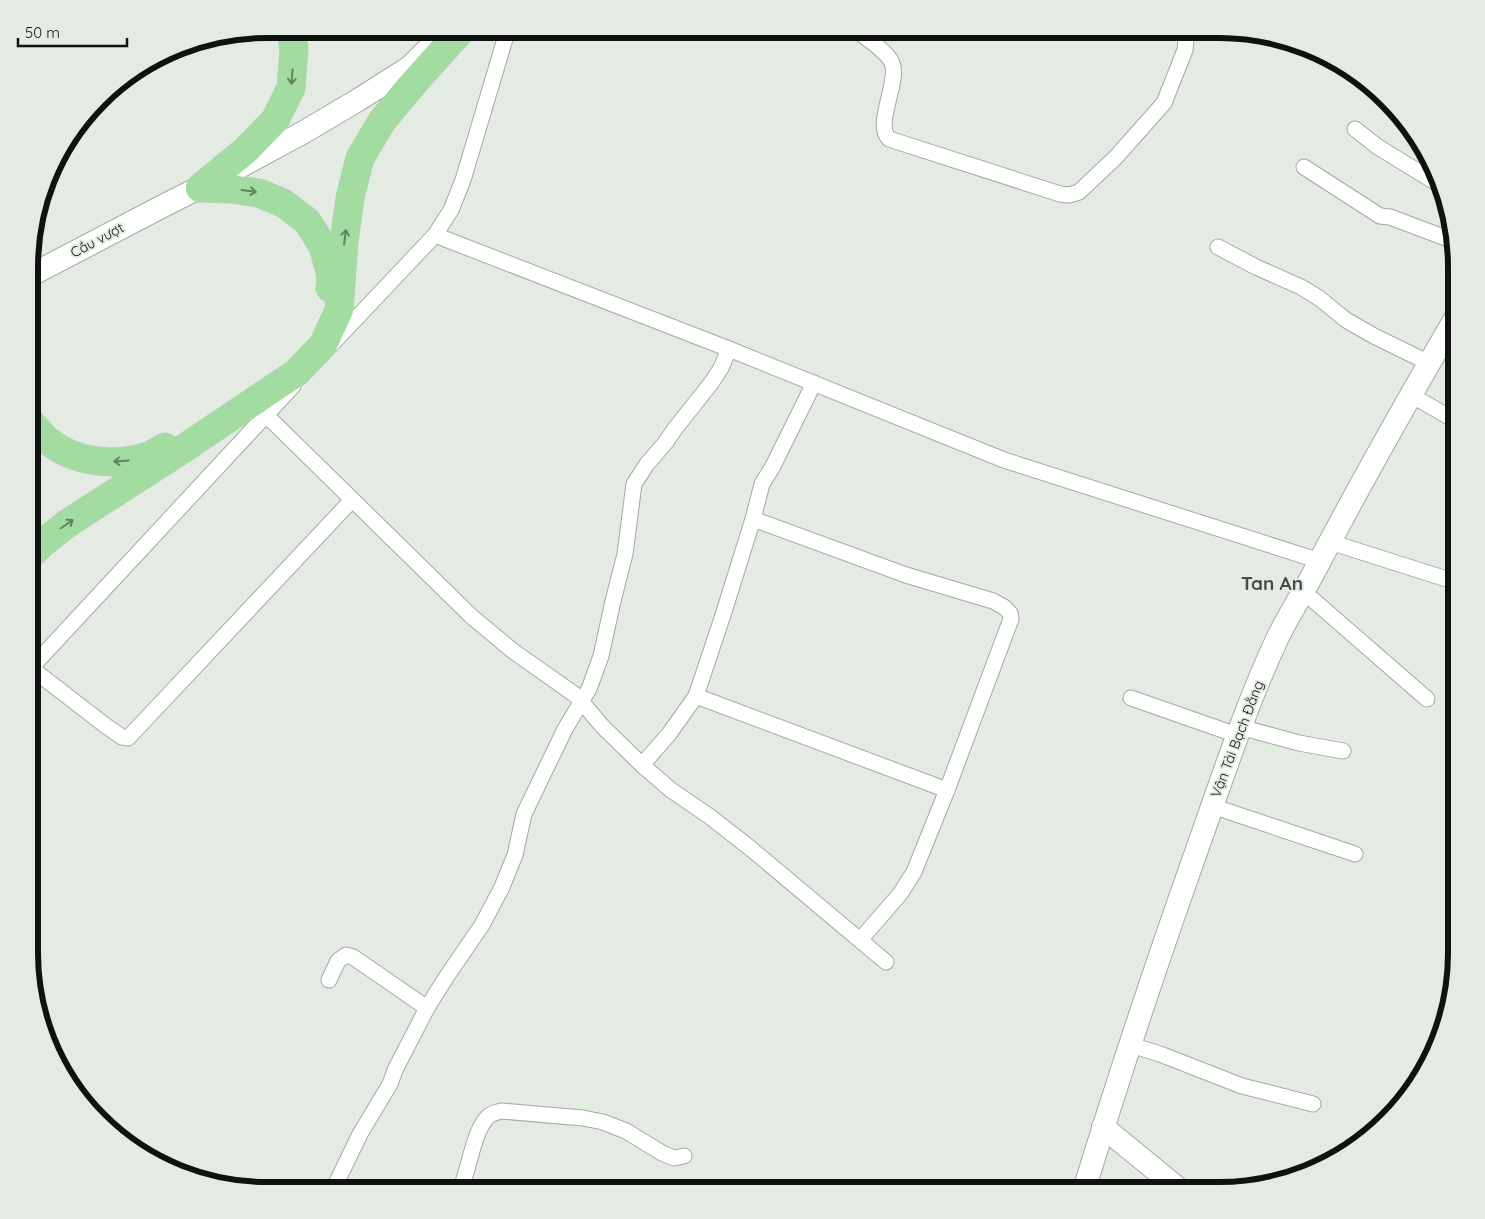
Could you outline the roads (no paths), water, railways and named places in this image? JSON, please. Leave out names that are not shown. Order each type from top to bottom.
[{"type":"highway","points":[[200,188],[246,150],[275,120],[291,88],[294,48],[292,38]]},
{"type":"highway","points":[[38,547],[68,523],[180,452],[296,373],[323,345],[339,310],[345,234],[350,198],[360,158],[382,121],[454,38]]},
{"type":"highway","points":[[38,431],[46,440],[65,452],[94,461],[122,462],[149,456],[175,441],[288,364],[314,338],[328,307],[331,276],[322,246],[307,221],[283,203],[259,193],[230,189],[200,188]]},
{"type":"street","name":"Cầu vượt","points":[[38,271],[304,132],[410,67],[439,38]]},
{"type":"street","points":[[38,659],[434,235],[451,210],[464,180],[505,38]]},
{"type":"street","points":[[865,38],[888,56],[892,64],[893,79],[886,111],[885,128],[886,136],[889,139],[1060,194],[1069,195],[1079,192],[1116,157],[1164,103],[1184,50],[1186,38]]},
{"type":"street","points":[[1354,129],[1378,147],[1430,179]]},
{"type":"street","points":[[1304,168],[1380,216],[1390,217],[1446,238]]},
{"type":"street","points":[[434,235],[729,348],[1004,460],[1320,562]]},
{"type":"street","points":[[1218,247],[1256,267],[1301,287],[1319,298],[1346,320],[1430,363]]},
{"type":"street","name":"Vận Tải Bạch Đằng","points":[[1087,1182],[1212,806],[1239,731],[1278,636],[1448,331]]},
{"type":"street","points":[[339,1182],[360,1134],[390,1084],[427,1008],[482,925],[502,888],[515,855],[524,814],[565,728],[590,689],[601,656],[625,554],[634,484],[647,464],[712,382],[729,348]]},
{"type":"street","points":[[642,765],[669,734],[696,696],[753,519],[762,484],[773,466],[814,383]]},
{"type":"street","points":[[1411,395],[1448,416]]},
{"type":"street","points":[[266,415],[471,616],[513,651],[581,701],[603,727],[671,790],[709,816],[750,848],[886,962]]},
{"type":"street","points":[[38,674],[106,726],[122,737],[128,738],[352,500]]},
{"type":"street","points":[[753,519],[906,575],[993,602],[1004,607],[1010,613],[1011,619],[914,872],[900,894],[860,940]]},
{"type":"street","points":[[1330,542],[1448,579]]},
{"type":"street","points":[[1304,592],[1427,699]]},
{"type":"street","points":[[696,696],[947,790]]},
{"type":"street","points":[[1131,698],[1239,731],[1343,751]]},
{"type":"street","points":[[1212,806],[1355,854]]},
{"type":"street","points":[[329,980],[338,961],[346,955],[353,957],[427,1008]]},
{"type":"street","points":[[1131,1046],[1160,1054],[1242,1086],[1313,1104]]},
{"type":"street","points":[[463,1182],[470,1155],[481,1125],[490,1114],[501,1111],[583,1118],[603,1122],[626,1132],[662,1153],[674,1158],[684,1156]]},
{"type":"street","points":[[1104,1127],[1170,1182]]},
{"type":"district","name":"Tan An","points":[[1272,583]]}]
